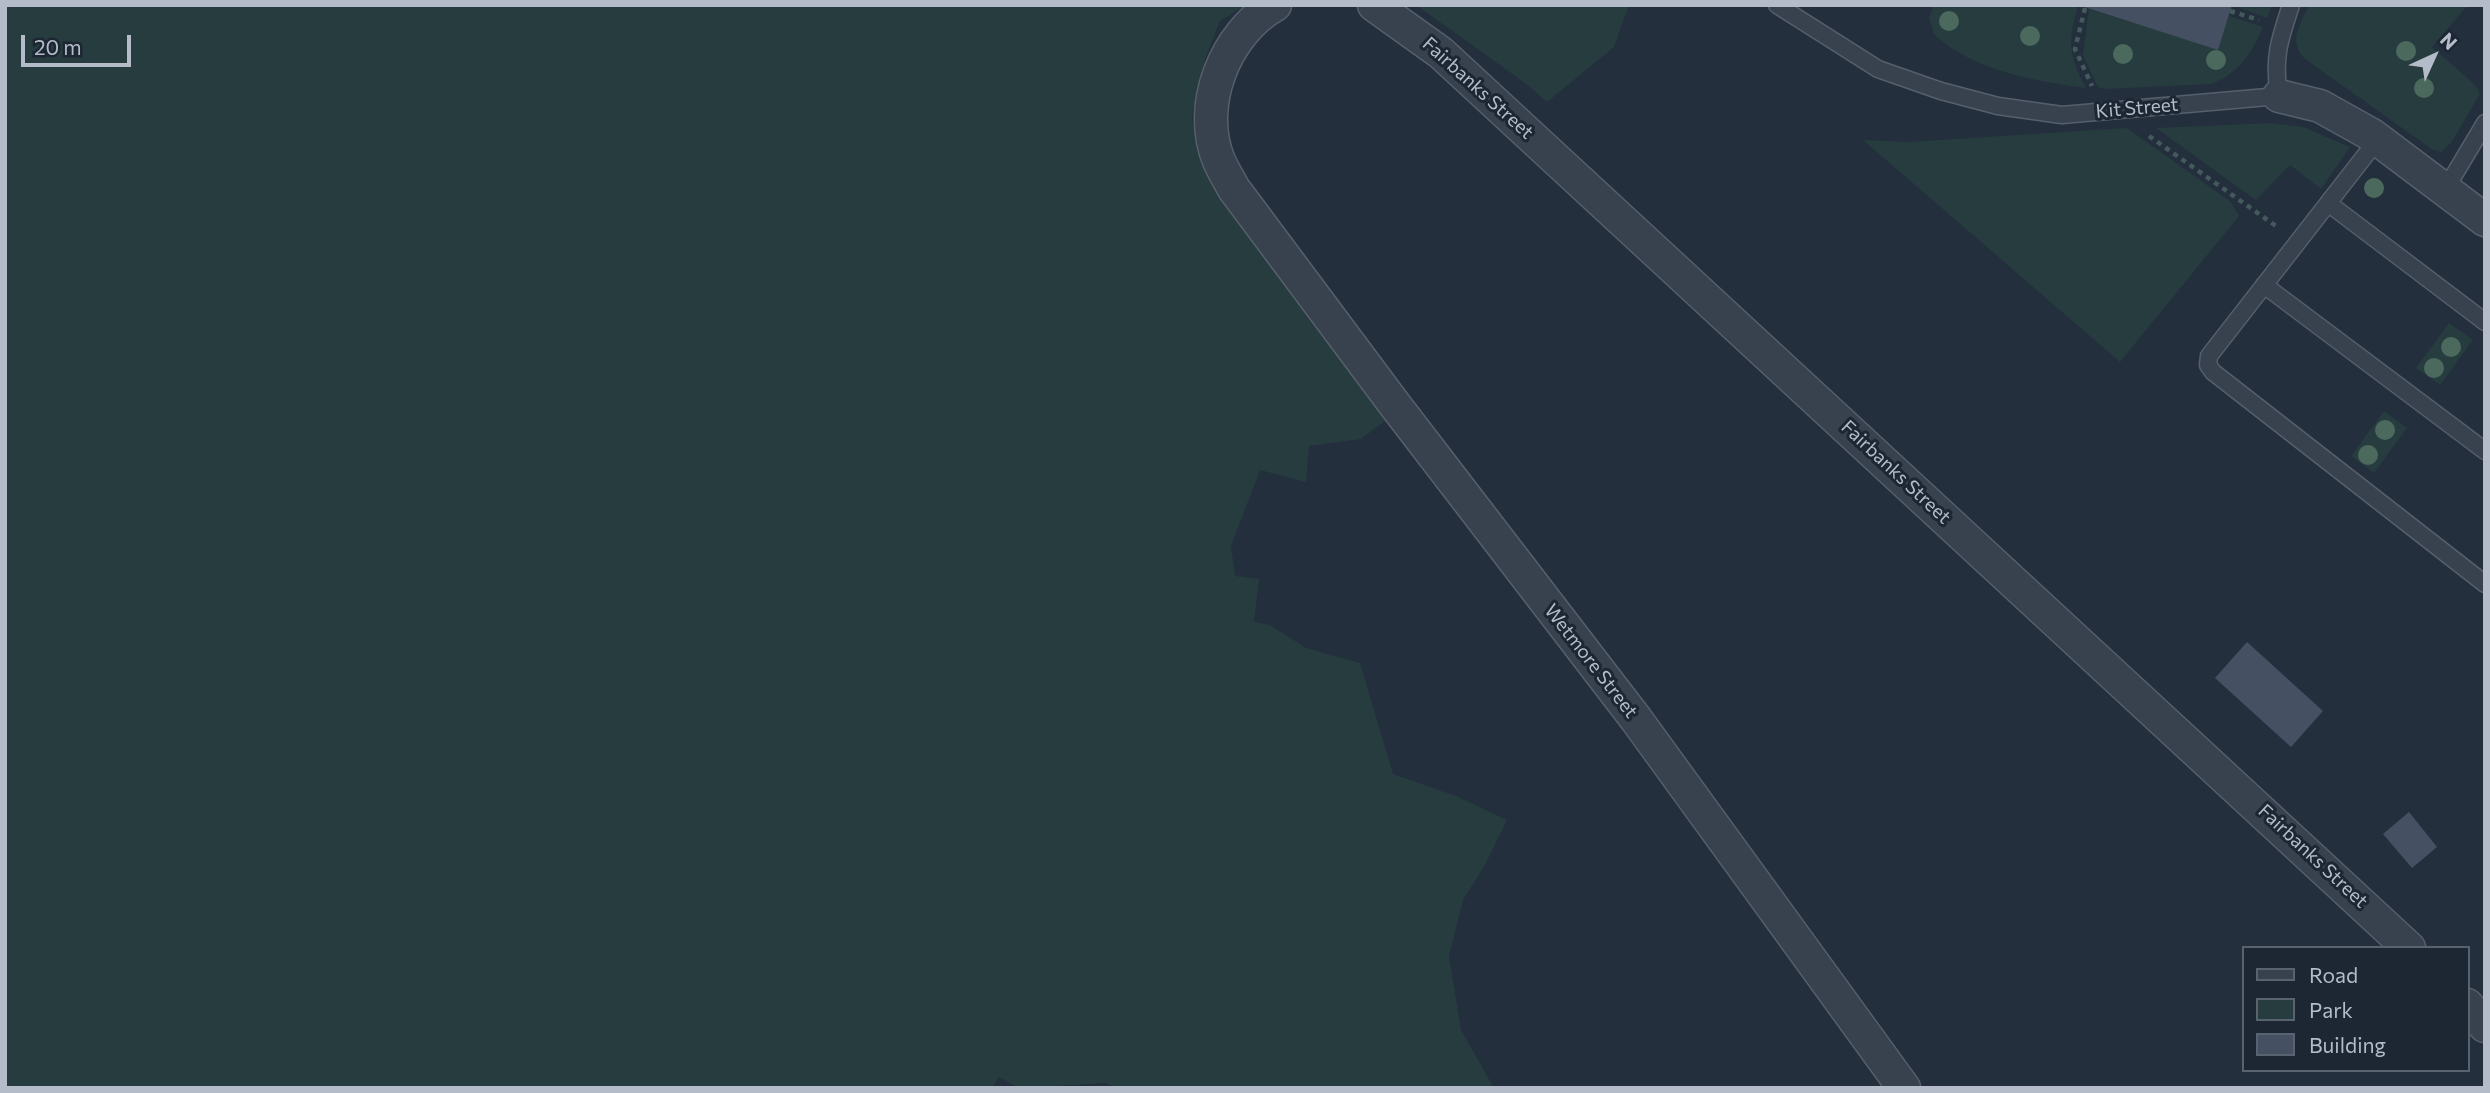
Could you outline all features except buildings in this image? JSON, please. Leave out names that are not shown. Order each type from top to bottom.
[{"type":"street","name":"Wetmore Street","points":[[1275,5],[1261,13],[1240,33],[1225,57],[1216,82],[1212,130],[1218,159],[1234,189],[1403,416],[1636,719],[1903,1088]]},
{"type":"street","name":"Fairbanks Street","points":[[1374,5],[1409,27],[1441,53],[2407,946]]},
{"type":"street","name":"Kit Street","points":[[2279,96],[2320,106],[2378,139],[2485,220]]},
{"type":"street","points":[[2469,1007],[2485,1026]]},
{"type":"lane","name":"Kit Street","points":[[1777,5],[1878,69],[1941,92],[1997,106],[2062,115],[2279,96]]},
{"type":"lane","points":[[2279,96],[2275,70],[2276,46],[2291,5]]},
{"type":"lane","points":[[2445,190],[2485,123]]},
{"type":"lane","points":[[2378,139],[2210,356],[2208,365],[2213,372],[2485,584]]},
{"type":"lane","points":[[2328,202],[2485,322]]},
{"type":"lane","points":[[2264,285],[2485,451]]},
{"type":"path","points":[[2085,8],[2075,49],[2093,89]]},
{"type":"path","points":[[2140,129],[2298,242]]},
{"type":"green space","points":[[5,5],[1246,5],[1220,21],[1205,59],[1192,118],[1203,167],[1392,416],[1361,439],[1309,446],[1306,482],[1260,470],[1231,546],[1235,576],[1259,579],[1254,622],[1270,625],[1306,648],[1360,663],[1393,774],[1456,796],[1507,820],[1485,865],[1463,900],[1449,956],[1461,1030],[1494,1088],[1115,1088],[1106,1083],[1019,1088],[999,1077],[992,1088],[5,1088]]},
{"type":"green space","points":[[1416,5],[1629,5],[1614,47],[1547,102],[1525,83]]},
{"type":"green space","points":[[1934,5],[2078,6],[2071,39],[2073,57],[2086,88],[2026,78],[1966,57],[1934,34],[1929,18]]},
{"type":"green space","points":[[2232,5],[2272,5],[2267,18]]},
{"type":"green space","points":[[2309,5],[2468,5],[2432,47],[2474,84],[2480,94],[2451,143],[2441,152],[2433,150],[2304,58],[2296,39]]},
{"type":"green space","points":[[2089,9],[2217,49],[2229,16],[2263,27],[2243,62],[2229,75],[2210,84],[2104,89],[2098,87],[2083,55]]},
{"type":"green space","points":[[2271,123],[2303,127],[2350,147],[2321,189],[2290,165],[2256,200],[2156,128]]},
{"type":"green space","points":[[2127,128],[2231,202],[2239,216],[2120,362],[1863,140],[1909,142]]},
{"type":"green space","points":[[2449,323],[2473,340],[2440,385],[2416,368]]},
{"type":"green space","points":[[2384,411],[2407,428],[2374,473],[2351,456]]}]
